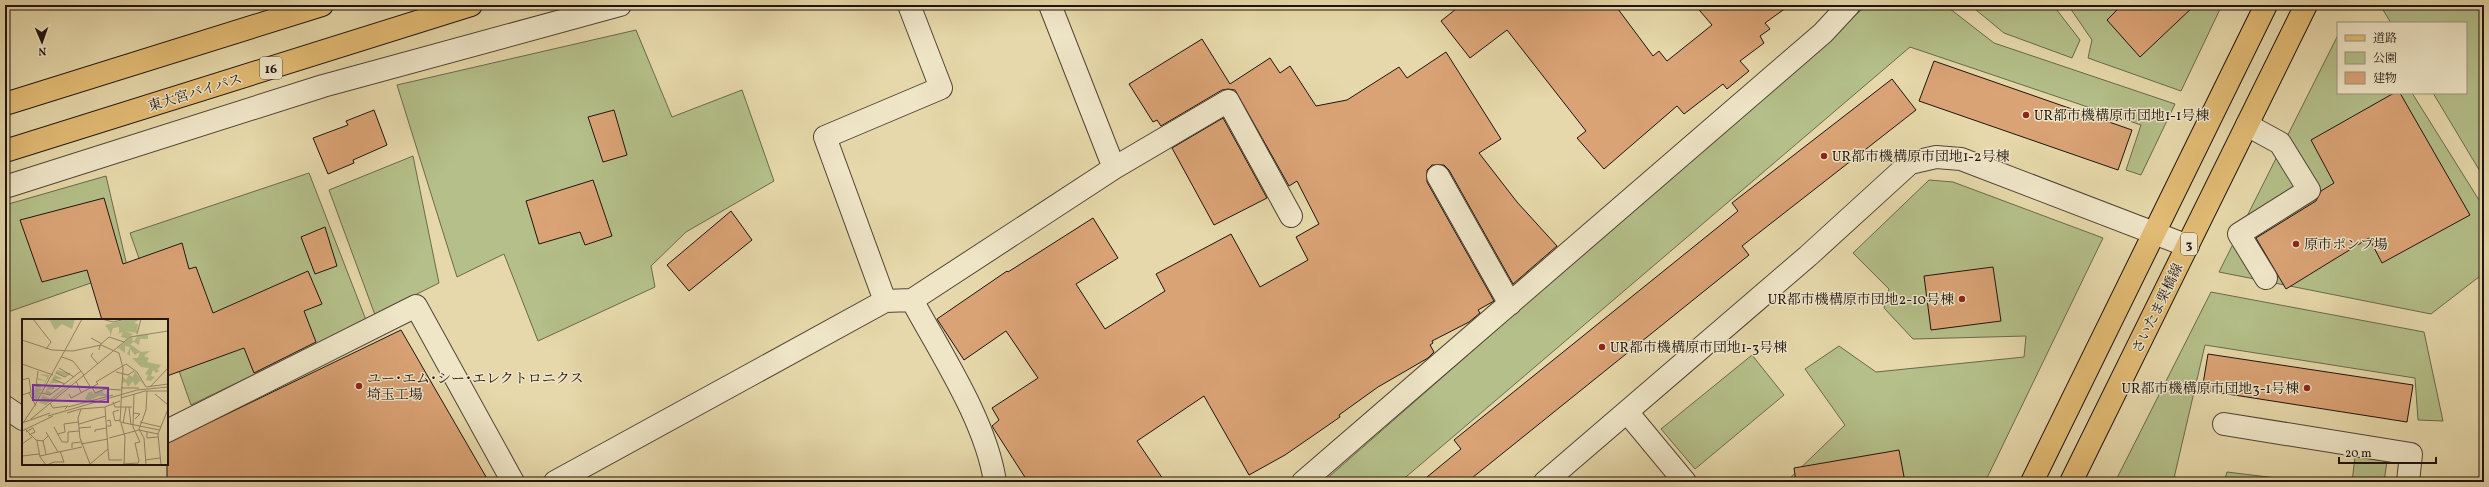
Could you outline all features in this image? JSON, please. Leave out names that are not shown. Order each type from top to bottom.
[{"type":"main road","points":[[5,104],[322,5]]},
{"type":"main road","name":"東大宮バイパス","points":[[5,151],[463,8],[477,5]]},
{"type":"main road","points":[[2032,482],[2156,232],[2266,5]]},
{"type":"main road","name":"さいたま栗橋線","points":[[2071,482],[2306,5]]},
{"type":"street","points":[[5,187],[323,86],[620,5]]},
{"type":"street","points":[[884,301],[824,137],[941,88],[909,5]]},
{"type":"street","points":[[1050,5],[1114,168]]},
{"type":"street","points":[[1303,482],[1823,33],[1849,5]]},
{"type":"street","points":[[555,482],[582,476],[884,301],[912,300],[1114,168],[1228,101],[1291,216]]},
{"type":"street","points":[[2247,126],[2280,143],[2309,190],[2238,234],[2266,278]]},
{"type":"street","points":[[1545,482],[1808,256],[1910,163],[1936,157],[1962,159],[2156,232],[2188,246]]},
{"type":"street","points":[[1438,176],[1510,304]]},
{"type":"street","points":[[912,300],[967,402],[985,442],[995,482]]},
{"type":"street","points":[[168,430],[416,306],[513,482]]},
{"type":"street","points":[[5,407],[22,418]]},
{"type":"street","points":[[1627,412],[1685,482]]},
{"type":"street","points":[[2224,424],[2411,454],[2408,482]]},
{"type":"green space","points":[[1867,5],[1945,5],[1994,43],[2175,104],[2141,175],[2126,170],[2141,125],[1910,47],[1400,482],[1323,482]]},
{"type":"green space","points":[[1970,5],[2053,5],[2080,40],[2072,58],[2004,33]]},
{"type":"green space","points":[[2068,5],[2222,5],[2181,91],[2088,58],[2092,40]]},
{"type":"green space","points":[[2380,5],[2478,5],[2484,19],[2484,178],[2434,94],[2467,94],[2467,22],[2390,22]]},
{"type":"green space","points":[[636,30],[672,117],[742,90],[774,181],[686,232],[651,266],[655,287],[538,341],[504,254],[457,277],[397,85]]},
{"type":"green space","points":[[2337,37],[2337,94],[2413,94],[2484,208],[2484,273],[2431,314],[2219,272]]},
{"type":"green space","points":[[413,156],[439,283],[375,315],[329,190]]},
{"type":"green space","points":[[309,173],[366,320],[191,405],[168,340],[168,319],[161,319],[130,233]]},
{"type":"green space","points":[[106,176],[128,270],[5,313],[5,205]]},
{"type":"green space","points":[[1929,180],[1953,182],[2103,238],[1985,482],[1786,482],[1845,425],[1805,369],[1839,346],[1876,372],[2024,357],[2026,336],[1913,339],[1884,308],[1889,289],[1853,253]]},
{"type":"green space","points":[[2211,292],[2424,332],[2443,421],[2418,420],[2415,378],[2205,345],[2174,478],[2205,482],[2115,482]]},
{"type":"green space","points":[[1752,355],[1784,395],[1695,469],[1661,429]]},
{"type":"green space","points":[[2355,457],[2387,461],[2384,482],[2352,482]]},
{"type":"green space","points":[[2227,472],[2309,482],[2224,482]]},
{"type":"building","points":[[1461,5],[1615,5],[1653,56],[1659,51],[1667,61],[1712,25],[1695,5],[1790,5],[1765,23],[1770,29],[1760,36],[1764,43],[1740,61],[1749,71],[1727,89],[1723,84],[1684,114],[1677,106],[1604,169],[1577,138],[1586,131],[1507,30],[1470,58],[1441,21]]},
{"type":"building","points":[[2122,5],[2195,5],[2140,57],[2107,20]]},
{"type":"building","points":[[1202,39],[1230,84],[1270,58],[1280,73],[1290,66],[1316,106],[1347,100],[1399,67],[1407,78],[1446,52],[1501,139],[1479,153],[1517,202],[1557,246],[1513,284],[1449,170],[1444,165],[1432,165],[1427,170],[1427,182],[1494,301],[1478,310],[1480,313],[1469,322],[1432,341],[1433,343],[1430,345],[1434,352],[1428,358],[1378,387],[1339,415],[1340,417],[1285,455],[1249,475],[1204,396],[1137,441],[1165,482],[1028,482],[992,426],[999,420],[992,408],[1038,378],[1006,331],[964,360],[937,319],[1007,271],[1008,272],[1093,218],[1118,258],[1076,284],[1105,329],[1165,291],[1156,274],[1231,234],[1260,287],[1308,260],[1296,237],[1319,224],[1297,181],[1289,186],[1235,90],[1222,90],[1161,126],[1157,120],[1153,122],[1129,84]]},
{"type":"building","name":"UR都市機構原市団地1-1号棟","points":[[1934,61],[2132,130],[2118,170],[1919,101]]},
{"type":"building","points":[[1892,79],[1916,110],[1742,246],[1749,255],[1467,482],[1421,482],[1461,449],[1454,440],[1738,211],[1732,203]]},
{"type":"building","points":[[2392,94],[2401,94],[2470,215],[2382,263],[2369,238],[2286,289],[2256,238],[2316,201],[2321,191],[2334,183],[2311,140]]},
{"type":"building","points":[[374,110],[387,145],[353,160],[354,163],[328,174],[313,138],[348,125],[346,121]]},
{"type":"building","points":[[614,110],[627,155],[603,162],[588,117]]},
{"type":"building","points":[[1223,118],[1267,198],[1214,225],[1172,148]]},
{"type":"building","points":[[593,180],[612,236],[585,245],[580,232],[539,244],[526,201]]},
{"type":"building","points":[[104,198],[123,264],[182,243],[189,269],[196,267],[213,313],[308,271],[322,304],[304,311],[316,342],[254,373],[244,348],[168,376],[168,319],[102,319],[87,270],[42,282],[20,220]]},
{"type":"building","points":[[731,211],[752,240],[689,291],[667,265]]},
{"type":"building","points":[[325,227],[337,266],[315,274],[301,237]]},
{"type":"building","name":"UR都市機構原市団地2-10号棟","points":[[1993,267],[2001,321],[1931,330],[1924,276]]},
{"type":"building","name":"ユー･エム･シー･エレクトロニクス 埼玉工場","points":[[401,330],[489,482],[167,482],[168,443]]},
{"type":"building","name":"UR都市機構原市団地3-1号棟","points":[[2208,354],[2413,385],[2407,422],[2202,390]]},
{"type":"building","points":[[1899,450],[1905,482],[1796,482],[1794,468]]},
{"type":"place","name":"UR都市機構原市団地1-1号棟","points":[[2026,115]]},
{"type":"place","name":"UR都市機構原市団地1-2号棟","points":[[1824,156]]},
{"type":"place","name":"原市ポンプ場","points":[[2296,244]]},
{"type":"place","name":"UR都市機構原市団地2-10号棟","points":[[1962,299]]},
{"type":"place","name":"UR都市機構原市団地1-3号棟","points":[[1602,347]]},
{"type":"place","name":"ユー･エム･シー･エレクトロニクス 埼玉工場","points":[[359,386]]},
{"type":"place","name":"UR都市機構原市団地3-1号棟","points":[[2307,388]]}]
